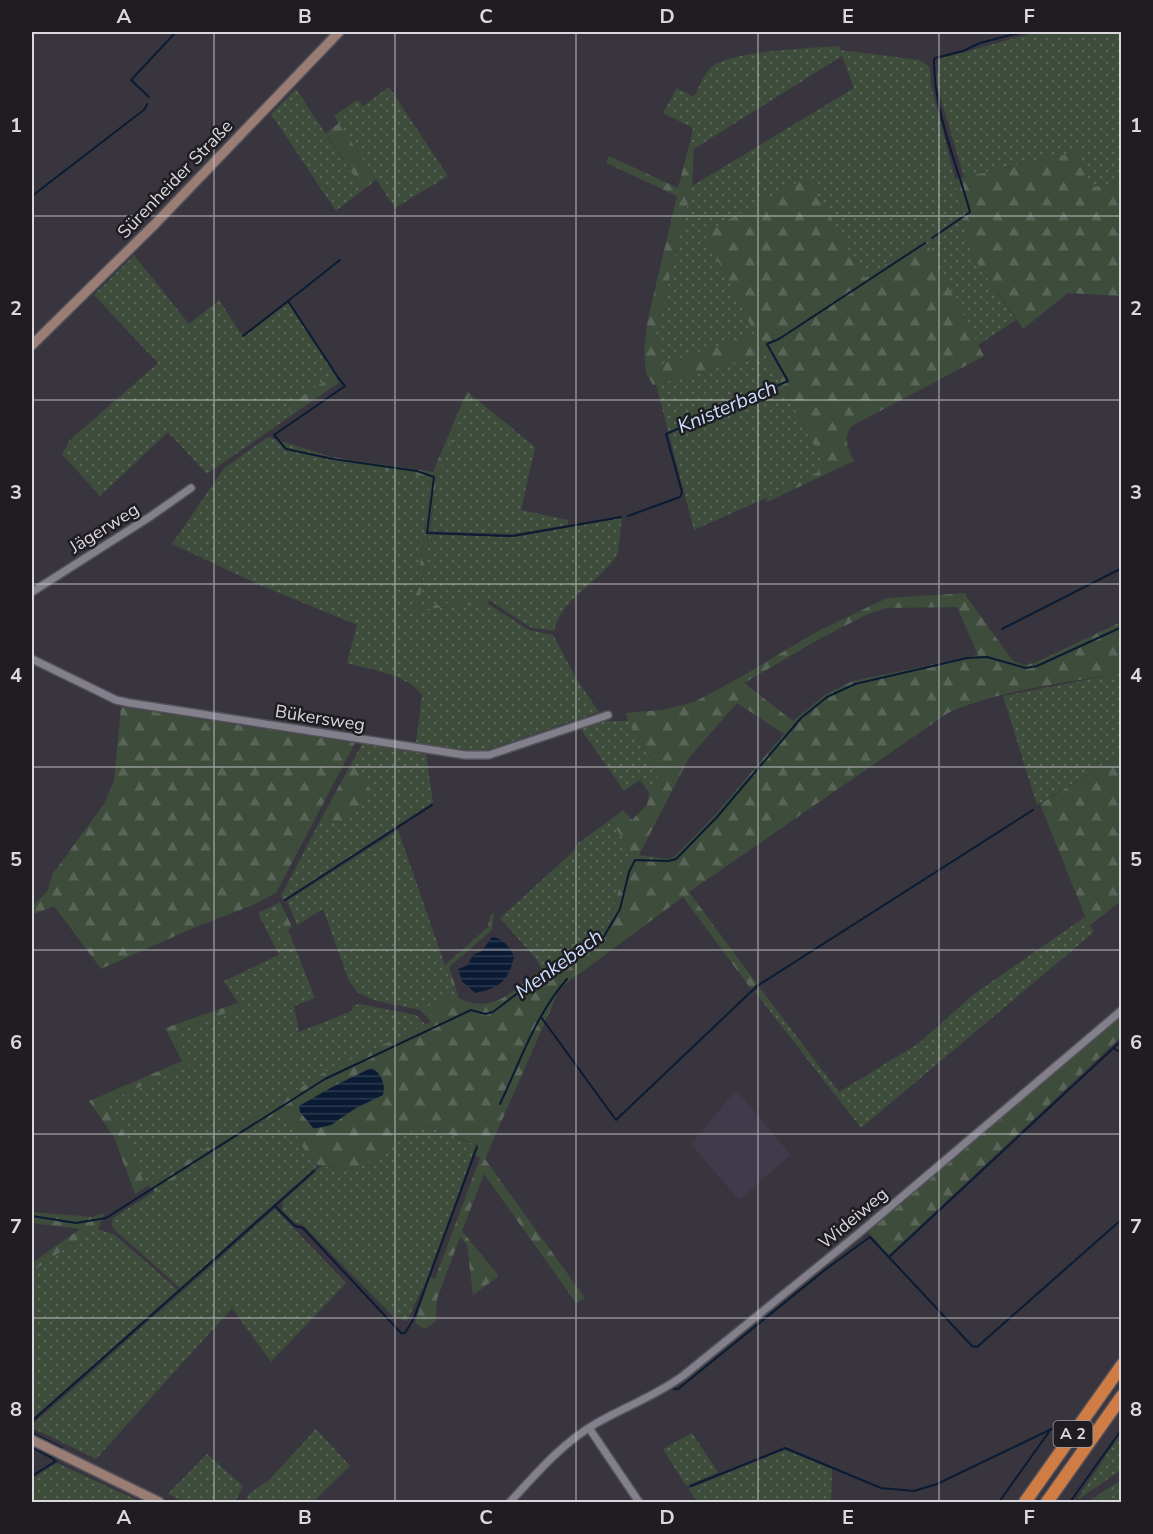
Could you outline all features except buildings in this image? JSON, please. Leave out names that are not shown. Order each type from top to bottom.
[{"type":"highway","name":"A 2","points":[[1025,1503],[1122,1365]]},
{"type":"highway","name":"A 2","points":[[1047,1503],[1122,1396]]},
{"type":"main road","name":"Sürenheider Straße","points":[[32,345],[155,224],[339,32]]},
{"type":"main road","points":[[32,1440],[159,1503]]},
{"type":"street","name":"Jägerweg","points":[[32,592],[191,488]]},
{"type":"street","name":"Bükersweg","points":[[32,659],[116,700],[465,755],[489,755],[608,715]]},
{"type":"street","name":"Wideiweg","points":[[510,1503],[565,1445],[589,1428],[664,1390],[684,1375],[858,1234],[1122,1010]]},
{"type":"street","points":[[589,1428],[639,1503]]},
{"type":"shaded area","points":[[736,1090],[791,1155],[739,1200],[691,1144]]},
{"type":"green space","points":[[1037,32],[1121,32],[1121,181],[1089,188],[1079,151],[964,177],[936,83],[939,59]]},
{"type":"green space","points":[[839,46],[840,50],[920,60],[930,67],[931,85],[972,256],[1016,320],[978,345],[924,238],[865,278],[755,334],[661,365],[656,333],[692,186],[854,88],[842,56],[694,149],[694,143],[690,142],[693,128],[663,113],[677,88],[694,97],[707,72],[724,60],[755,53]]},
{"type":"green space","points":[[389,87],[448,176],[395,208],[334,116],[357,100],[363,106]]},
{"type":"green space","points":[[296,89],[363,190],[336,211],[271,114]]},
{"type":"green space","points":[[339,123],[376,180],[363,190],[326,133]]},
{"type":"green space","points":[[690,142],[694,143],[692,186],[656,333],[661,364],[755,334],[704,233],[807,177],[865,278],[924,238],[984,356],[852,426],[847,439],[854,461],[767,502],[766,498],[826,468],[766,355],[653,385],[646,373],[644,351],[648,318],[677,196],[606,163],[609,156],[678,188]]},
{"type":"green space","points":[[1080,151],[1089,188],[1121,181],[1121,296],[1068,293],[1023,329],[972,256],[955,179]]},
{"type":"green space","points":[[134,255],[189,324],[219,300],[243,337],[288,303],[335,374],[287,406],[292,415],[207,474],[168,432],[100,496],[62,454],[70,440],[158,363],[94,295]]},
{"type":"green space","points":[[766,355],[826,468],[694,530],[656,384]]},
{"type":"green space","points":[[335,374],[340,382],[292,415],[287,406]]},
{"type":"green space","points":[[467,391],[470,394],[437,475],[419,606],[489,600],[488,604],[414,610],[431,478],[331,461],[332,457],[433,472]]},
{"type":"green space","points":[[470,394],[535,447],[521,510],[568,520],[568,525],[512,534],[430,531],[437,475]]},
{"type":"green space","points":[[268,437],[332,457],[331,461],[431,477],[414,610],[488,604],[529,630],[553,635],[577,680],[599,712],[481,752],[416,743],[422,695],[398,677],[347,663],[357,625],[260,585],[172,544],[224,468]]},
{"type":"green space","points":[[622,518],[618,553],[615,558],[572,600],[558,620],[554,631],[530,627],[489,600],[419,606],[429,534],[513,537]]},
{"type":"green space","points":[[966,593],[1013,661],[1024,665],[1034,663],[1121,622],[1121,673],[989,698],[948,713],[689,892],[757,984],[751,989],[683,897],[560,988],[485,1159],[585,1298],[576,1303],[484,1174],[462,1231],[499,1276],[473,1295],[467,1245],[460,1237],[437,1299],[436,1321],[425,1329],[415,1323],[430,1277],[435,1279],[480,1158],[475,1155],[478,1145],[420,1124],[357,1170],[318,1165],[309,1158],[282,1110],[155,1192],[149,1185],[321,1074],[431,1022],[421,1010],[455,993],[445,965],[488,927],[490,916],[494,913],[492,930],[449,967],[459,998],[471,1003],[483,1004],[504,997],[542,969],[537,961],[539,960],[546,969],[609,924],[629,853],[628,846],[610,820],[623,810],[632,820],[647,805],[649,792],[659,773],[628,721],[626,713],[662,710],[694,702],[818,631],[887,598]],"holes":[[[957,607],[978,655],[853,681],[826,694],[793,721],[744,683],[821,638],[868,614],[887,608]],[[737,703],[784,734],[715,815],[674,857],[668,859],[639,855],[689,758]]]},
{"type":"green space","points":[[1121,673],[1121,754],[1037,805],[1003,696]]},
{"type":"green space","points":[[121,707],[355,743],[276,893],[253,905],[191,929],[101,969],[54,906],[32,915],[32,907],[48,890],[52,875],[104,804],[114,781]]},
{"type":"green space","points":[[606,721],[628,721],[659,773],[649,792],[640,780],[624,791],[580,728]]},
{"type":"green space","points":[[362,744],[426,754],[433,802],[284,900],[281,896],[320,821],[342,822],[359,772],[351,764]]},
{"type":"green space","points":[[1121,754],[1121,901],[1089,926],[1040,804]]},
{"type":"green space","points":[[351,764],[359,772],[367,775],[370,797],[342,822],[320,821]]},
{"type":"green space","points":[[610,820],[628,846],[629,853],[609,924],[545,969],[500,918],[574,851],[578,843]]},
{"type":"green space","points":[[398,830],[455,994],[421,1010],[377,1001],[358,993],[349,981],[323,909],[297,925],[287,901]]},
{"type":"green space","points":[[280,902],[292,927],[288,930],[295,947],[290,949],[273,906]]},
{"type":"green space","points":[[273,906],[290,948],[295,947],[315,998],[294,1006],[299,1032],[352,1011],[353,1006],[359,1004],[416,1015],[426,1025],[321,1074],[146,1187],[123,1131],[104,1103],[191,1064],[174,1031],[241,1008],[224,981],[279,955],[258,913]]},
{"type":"green space","points":[[1085,917],[1094,932],[861,1128],[755,992],[760,988],[839,1092],[919,1043],[974,994]]},
{"type":"green space","points":[[237,1003],[241,1008],[174,1031],[191,1064],[104,1103],[123,1131],[146,1187],[135,1194],[114,1137],[89,1101],[182,1061],[165,1028]]},
{"type":"green space","points":[[1121,1016],[1121,1037],[889,1255],[868,1232]]},
{"type":"green space","points":[[282,1109],[309,1158],[318,1165],[180,1288],[112,1226],[113,1218]]},
{"type":"green space","points":[[420,1124],[476,1145],[428,1276],[407,1321],[395,1318],[303,1225],[294,1222],[282,1210],[283,1201],[322,1166],[357,1170]]},
{"type":"green space","points":[[275,1209],[346,1283],[271,1362],[232,1308],[96,1459],[32,1428],[32,1425]]},
{"type":"green space","points":[[32,1212],[92,1217],[105,1213],[98,1229],[92,1229],[32,1272],[32,1263],[80,1229],[32,1223]]},
{"type":"green space","points":[[92,1229],[115,1235],[178,1290],[32,1419],[32,1272]]},
{"type":"green space","points":[[316,1429],[350,1466],[313,1502],[245,1502],[249,1494],[269,1480]]},
{"type":"green space","points":[[692,1433],[718,1472],[686,1486],[663,1449]]},
{"type":"green space","points":[[1121,1433],[1121,1470],[1079,1499],[1078,1498]]},
{"type":"green space","points":[[785,1450],[832,1469],[831,1502],[698,1502],[688,1489]]},
{"type":"green space","points":[[207,1454],[243,1486],[235,1502],[185,1502],[168,1494]]},
{"type":"green space","points":[[57,1463],[141,1502],[32,1502],[32,1479]]},
{"type":"green space","points":[[1121,1480],[1121,1484],[1094,1502],[1087,1502]]},
{"type":"green space","points":[[1121,1484],[1121,1502],[1094,1502]]},
{"type":"water","points":[[492,937],[506,944],[514,957],[512,966],[505,978],[496,986],[475,993],[462,981],[458,969],[468,965],[473,955],[482,951]]},
{"type":"water","points":[[371,1068],[378,1072],[382,1079],[383,1095],[356,1108],[331,1125],[314,1129],[300,1112],[299,1106]]},
{"type":"waterway","points":[[149,97],[131,80],[176,32]]},
{"type":"waterway","name":"Knisterbach","points":[[932,238],[970,212],[942,118],[934,60],[980,43],[1014,34],[1033,32]]},
{"type":"waterway","points":[[32,196],[145,109],[147,104]]},
{"type":"waterway","name":"Knisterbach","points":[[628,516],[680,497],[682,492],[666,434],[788,381],[767,344],[779,339],[925,243]]},
{"type":"waterway","points":[[339,379],[288,301],[340,260]]},
{"type":"waterway","points":[[243,336],[288,301]]},
{"type":"waterway","points":[[338,378],[345,386],[274,435],[286,449],[333,459],[417,471],[434,477],[427,533],[513,536],[621,517]]},
{"type":"waterway","points":[[1002,629],[1122,568]]},
{"type":"waterway","name":"Menkebach","points":[[32,1216],[76,1223],[106,1218],[325,1079],[471,1010],[485,1014],[493,1012],[548,970],[560,967],[594,941],[603,938],[620,909],[629,872],[635,860],[668,861],[676,859],[717,817],[801,718],[827,697],[855,684],[967,658],[987,657],[1026,668],[1037,666],[1122,627]]},
{"type":"waterway","points":[[285,900],[432,805]]},
{"type":"waterway","points":[[541,1017],[616,1120],[757,986],[1033,810]]},
{"type":"waterway","points":[[500,1104],[537,1023],[567,979]]},
{"type":"waterway","points":[[889,1257],[1122,1040]]},
{"type":"waterway","points":[[1113,1048],[1122,1053]]},
{"type":"waterway","points":[[275,1206],[295,1226],[303,1228],[401,1333],[405,1333],[414,1318],[477,1147]]},
{"type":"waterway","points":[[32,1421],[314,1171]]},
{"type":"waterway","points":[[674,1389],[678,1389],[826,1269],[870,1237],[972,1346],[977,1347],[1122,1219]]},
{"type":"waterway","points":[[691,1486],[785,1448],[881,1488],[914,1491],[937,1484],[1060,1425]]},
{"type":"waterway","points":[[999,1502],[1051,1429]]},
{"type":"waterway","points":[[1070,1502],[1122,1429]]},
{"type":"waterway","points":[[32,1433],[62,1448]]},
{"type":"waterway","points":[[32,1447],[54,1461]]},
{"type":"waterway","points":[[32,1476],[56,1461]]}]
